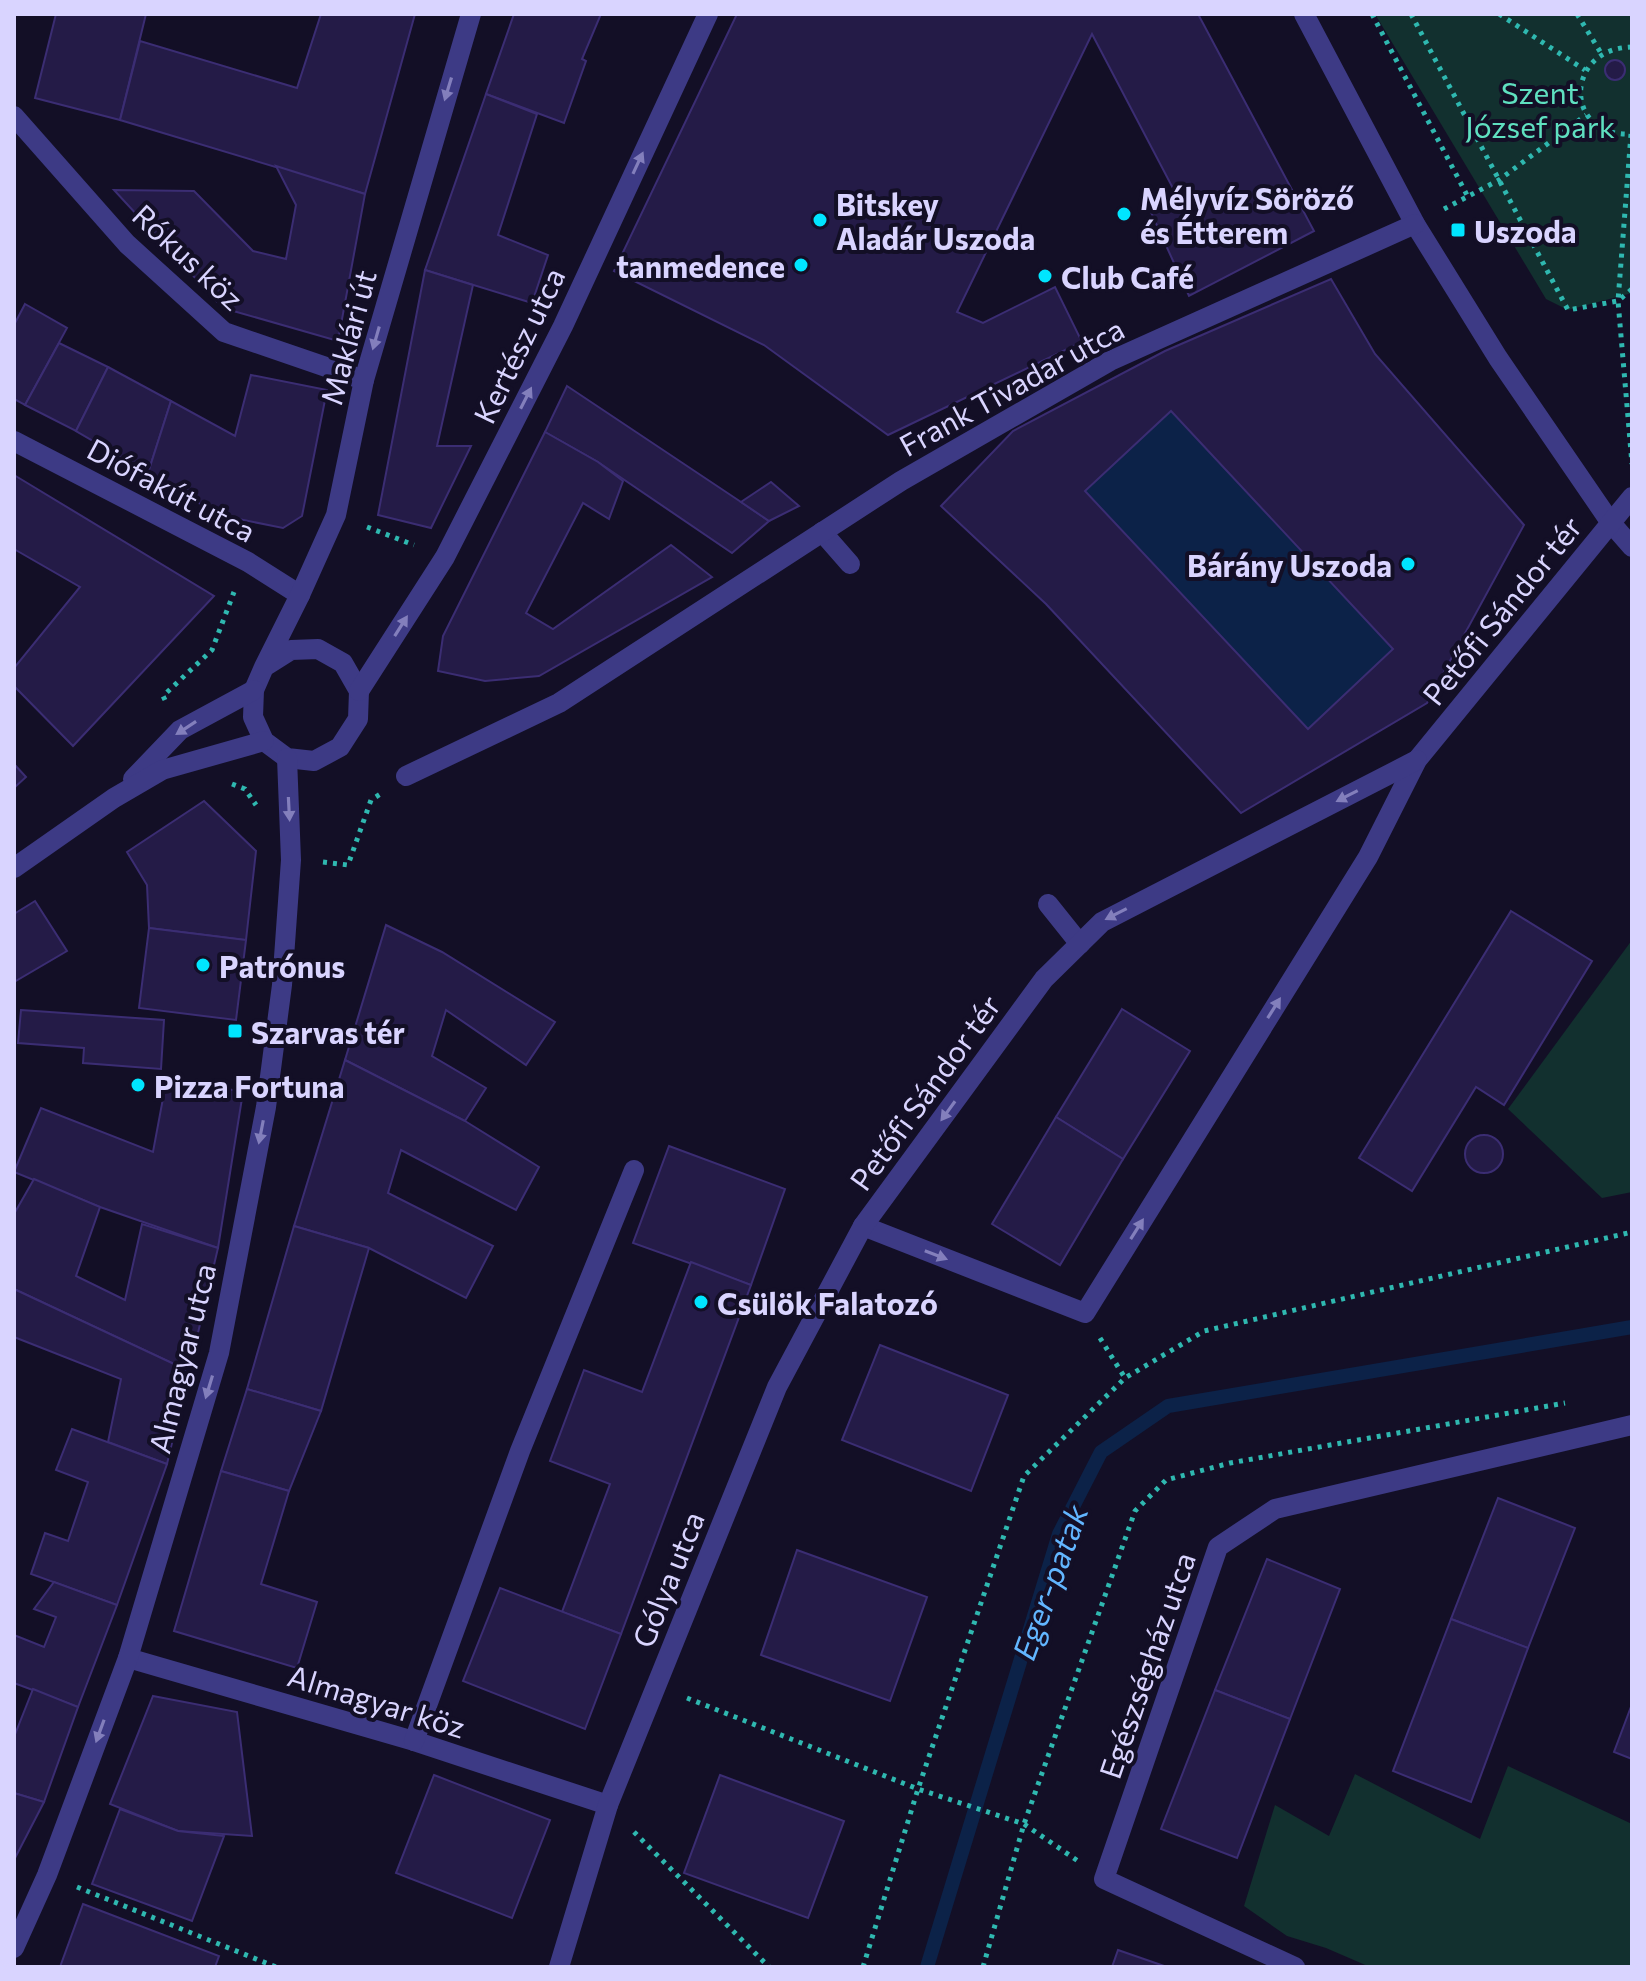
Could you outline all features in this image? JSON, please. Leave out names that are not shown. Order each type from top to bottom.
[{"type":"street","name":"Maklári út","points":[[264,667],[336,515],[364,380],[471,14]]},
{"type":"street","name":"Kertész utca","points":[[359,691],[445,557],[563,326],[708,14]]},
{"type":"street","points":[[1304,14],[1415,224],[1498,358],[1611,523],[1632,497]]},
{"type":"street","name":"Rókus köz","points":[[14,116],[127,244],[224,332],[364,380]]},
{"type":"street","name":"Frank Tivadar utca","points":[[406,776],[559,703],[901,481],[1110,361],[1415,224]]},
{"type":"street","name":"Diófakút utca","points":[[14,441],[248,562],[300,595]]},
{"type":"street","name":"Petőfi Sándor tér","points":[[1417,760],[1102,922],[1044,979],[863,1226],[1085,1313],[1368,857],[1417,760],[1611,523],[1632,547]]},
{"type":"street","points":[[822,532],[850,564]]},
{"type":"street","points":[[318,649],[343,663],[359,691],[358,719],[340,747],[314,761],[287,758],[264,741],[253,717],[254,690],[264,667],[291,650],[318,649]]},
{"type":"street","points":[[114,798],[180,730],[254,690]]},
{"type":"street","points":[[14,868],[114,798],[162,770],[264,741]]},
{"type":"street","name":"Almagyar utca","points":[[14,1948],[47,1875],[128,1658],[219,1353],[266,1107],[282,985],[291,860],[287,758]]},
{"type":"street","points":[[1048,904],[1080,944]]},
{"type":"street","points":[[414,1741],[520,1451],[634,1170]]},
{"type":"street","name":"Gólya utca","points":[[559,1967],[608,1805],[777,1387],[863,1226]]},
{"type":"street","name":"Egészségház utca","points":[[1104,1879],[1218,1547],[1275,1509],[1632,1425]]},
{"type":"street","name":"Almagyar köz","points":[[128,1658],[414,1741],[608,1805]]},
{"type":"street","points":[[1104,1879],[1287,1966]]},
{"type":"path","points":[[1372,14],[1468,197]]},
{"type":"path","points":[[1411,14],[1568,310],[1618,301],[1632,289]]},
{"type":"path","points":[[1499,14],[1585,70]]},
{"type":"path","points":[[1577,14],[1601,53]]},
{"type":"path","points":[[1632,47],[1601,53],[1585,70],[1580,92],[1586,115],[1598,127],[1613,134],[1631,134],[1618,301],[1632,466]]},
{"type":"path","points":[[1415,224],[1499,180],[1586,115]]},
{"type":"path","points":[[336,515],[445,557]]},
{"type":"path","points":[[291,860],[348,865],[371,800],[406,776]]},
{"type":"path","points":[[863,1967],[918,1789],[1024,1476],[1125,1378],[1204,1331],[1632,1232]]},
{"type":"path","points":[[1085,1313],[1125,1378]]},
{"type":"path","points":[[656,1686],[918,1789],[1024,1824],[1104,1879]]},
{"type":"path","points":[[608,1805],[769,1967]]},
{"type":"path","points":[[47,1875],[276,1967]]},
{"type":"green space","name":"Szent József park","points":[[1375,14],[1632,14],[1632,293],[1568,310],[1546,299]]},
{"type":"green space","points":[[1632,940],[1632,1192],[1602,1198],[1508,1109]]},
{"type":"green space","points":[[1508,1766],[1632,1824],[1632,1967],[1370,1967],[1326,1948],[1287,1936],[1244,1906],[1275,1805],[1329,1836],[1355,1774],[1480,1839]]},
{"type":"water","points":[[1171,411],[1393,649],[1308,729],[1085,491]]},
{"type":"building","points":[[56,14],[146,14],[120,120],[35,98]]},
{"type":"building","points":[[321,14],[415,14],[365,194],[120,120],[140,41],[297,88]]},
{"type":"building","points":[[514,14],[601,14],[582,59],[586,61],[564,123],[486,94]]},
{"type":"building","name":"Bitskey Aladár Uszoda","points":[[737,14],[1198,14],[1314,231],[1189,296],[1149,208],[1176,194],[1092,34],[957,312],[983,323],[1055,287],[1082,342],[888,435],[764,345],[614,271]]},
{"type":"building","points":[[1611,60],[1619,60],[1625,70],[1619,80],[1611,80],[1605,74],[1605,66]]},
{"type":"building","points":[[486,94],[537,114],[498,235],[548,255],[532,303],[425,270]]},
{"type":"building","points":[[276,166],[365,194],[338,341],[223,308],[114,190],[194,191],[253,251],[286,259],[296,205]]},
{"type":"building","points":[[425,270],[473,285],[437,446],[471,446],[431,528],[378,515]]},
{"type":"building","name":"Bárány Uszoda","points":[[1331,279],[1375,354],[1524,525],[1427,703],[1241,813],[1046,604],[941,506],[1013,431],[1165,351]],"holes":[[[1171,411],[1393,649],[1308,729],[1085,491]]]},
{"type":"building","points":[[25,304],[67,328],[25,405],[14,399],[14,325]]},
{"type":"building","points":[[59,343],[108,367],[76,431],[25,405]]},
{"type":"building","points":[[108,367],[171,401],[148,473],[76,431]]},
{"type":"building","points":[[251,375],[327,390],[302,516],[283,528],[219,515],[148,473],[171,401],[235,436]]},
{"type":"building","points":[[567,386],[769,521],[732,553],[598,462],[545,432]]},
{"type":"building","points":[[545,432],[598,462],[623,481],[609,519],[583,503],[526,613],[553,629],[671,545],[712,577],[539,676],[485,681],[438,671],[443,636]]},
{"type":"building","points":[[14,475],[214,596],[73,746],[14,686],[14,668],[80,587],[14,549]]},
{"type":"building","points":[[771,482],[799,506],[769,521],[741,502]]},
{"type":"building","points":[[14,764],[26,777],[14,788]]},
{"type":"building","points":[[204,801],[256,851],[246,940],[149,928],[147,885],[127,852]]},
{"type":"building","points":[[35,901],[67,951],[14,982],[14,914]]},
{"type":"building","points":[[1511,911],[1592,961],[1504,1105],[1476,1087],[1412,1191],[1359,1158]]},
{"type":"building","points":[[386,925],[442,952],[555,1022],[526,1065],[446,1010],[432,1056],[486,1088],[465,1121],[345,1060]]},
{"type":"building","points":[[149,928],[246,940],[236,1020],[139,1008]]},
{"type":"building","points":[[1122,1009],[1190,1051],[1123,1159],[1056,1117]]},
{"type":"building","points":[[21,1010],[164,1020],[161,1069],[83,1063],[84,1048],[18,1043]]},
{"type":"building","points":[[345,1060],[465,1121],[539,1167],[516,1210],[401,1150],[388,1193],[493,1246],[466,1298],[369,1248],[294,1226]]},
{"type":"building","points":[[167,1077],[243,1092],[218,1248],[100,1207],[14,1172],[41,1108],[153,1152]]},
{"type":"building","points":[[1056,1117],[1123,1159],[1060,1265],[992,1224]]},
{"type":"building","points":[[1484,1135],[1498,1140],[1503,1154],[1498,1168],[1484,1173],[1470,1168],[1465,1154],[1470,1140]]},
{"type":"building","points":[[669,1146],[785,1189],[751,1285],[633,1243]]},
{"type":"building","points":[[34,1179],[100,1207],[76,1276],[125,1300],[142,1224],[218,1248],[189,1371],[14,1289],[14,1214]]},
{"type":"building","points":[[294,1226],[369,1248],[321,1411],[247,1389]]},
{"type":"building","points":[[691,1262],[751,1285],[621,1634],[562,1612],[610,1484],[550,1461],[584,1370],[642,1392]]},
{"type":"building","points":[[14,1289],[189,1371],[167,1464],[108,1442],[121,1379],[14,1337]]},
{"type":"building","points":[[880,1345],[1008,1395],[971,1491],[842,1440]]},
{"type":"building","points":[[247,1389],[321,1411],[289,1491],[221,1471]]},
{"type":"building","points":[[72,1429],[167,1464],[117,1605],[31,1574],[45,1533],[68,1541],[88,1482],[56,1470]]},
{"type":"building","points":[[221,1471],[289,1491],[261,1584],[317,1602],[297,1668],[174,1631]]},
{"type":"building","points":[[1498,1498],[1575,1528],[1528,1648],[1451,1619]]},
{"type":"building","points":[[797,1550],[927,1597],[890,1701],[761,1655]]},
{"type":"building","points":[[1267,1559],[1340,1589],[1290,1719],[1215,1690]]},
{"type":"building","points":[[54,1582],[117,1605],[78,1707],[14,1683],[14,1635],[44,1647],[56,1617],[34,1609]]},
{"type":"building","points":[[500,1588],[621,1634],[585,1729],[463,1681]]},
{"type":"building","points":[[1451,1619],[1528,1648],[1471,1802],[1393,1771]]},
{"type":"building","points":[[33,1689],[78,1707],[44,1802],[14,1793],[14,1737]]},
{"type":"building","points":[[1215,1690],[1290,1719],[1237,1858],[1161,1829]]},
{"type":"building","points":[[153,1696],[237,1712],[252,1836],[178,1831],[110,1804]]},
{"type":"building","points":[[1632,1704],[1632,1759],[1614,1752]]},
{"type":"building","points":[[434,1775],[550,1820],[512,1918],[396,1873]]},
{"type":"building","points":[[720,1775],[844,1821],[808,1918],[684,1873]]},
{"type":"building","points":[[14,1793],[44,1802],[14,1860]]},
{"type":"building","points":[[120,1809],[178,1831],[224,1836],[192,1921],[92,1884]]},
{"type":"building","points":[[83,1904],[219,1956],[215,1967],[60,1967]]},
{"type":"building","points":[[1118,1950],[1167,1967],[1112,1967]]},
{"type":"waterway","name":"Eger-patak","points":[[927,1967],[1059,1534],[1101,1452],[1168,1406],[1632,1327]]},
{"type":"place","name":"Mélyvíz Söröző és Étterem","points":[[1124,214]]},
{"type":"place","name":"Bitskey Aladár Uszoda","points":[[820,220]]},
{"type":"place","name":"Uszoda","points":[[1458,230]]},
{"type":"place","name":"tanmedence","points":[[801,265]]},
{"type":"place","name":"Club Café","points":[[1045,276]]},
{"type":"place","name":"Bárány Uszoda","points":[[1408,564]]},
{"type":"place","name":"Patrónus","points":[[203,965]]},
{"type":"place","name":"Szarvas tér","points":[[235,1031]]},
{"type":"place","name":"Pizza Fortuna","points":[[138,1085]]},
{"type":"place","name":"Csülök Falatozó","points":[[701,1302]]}]
